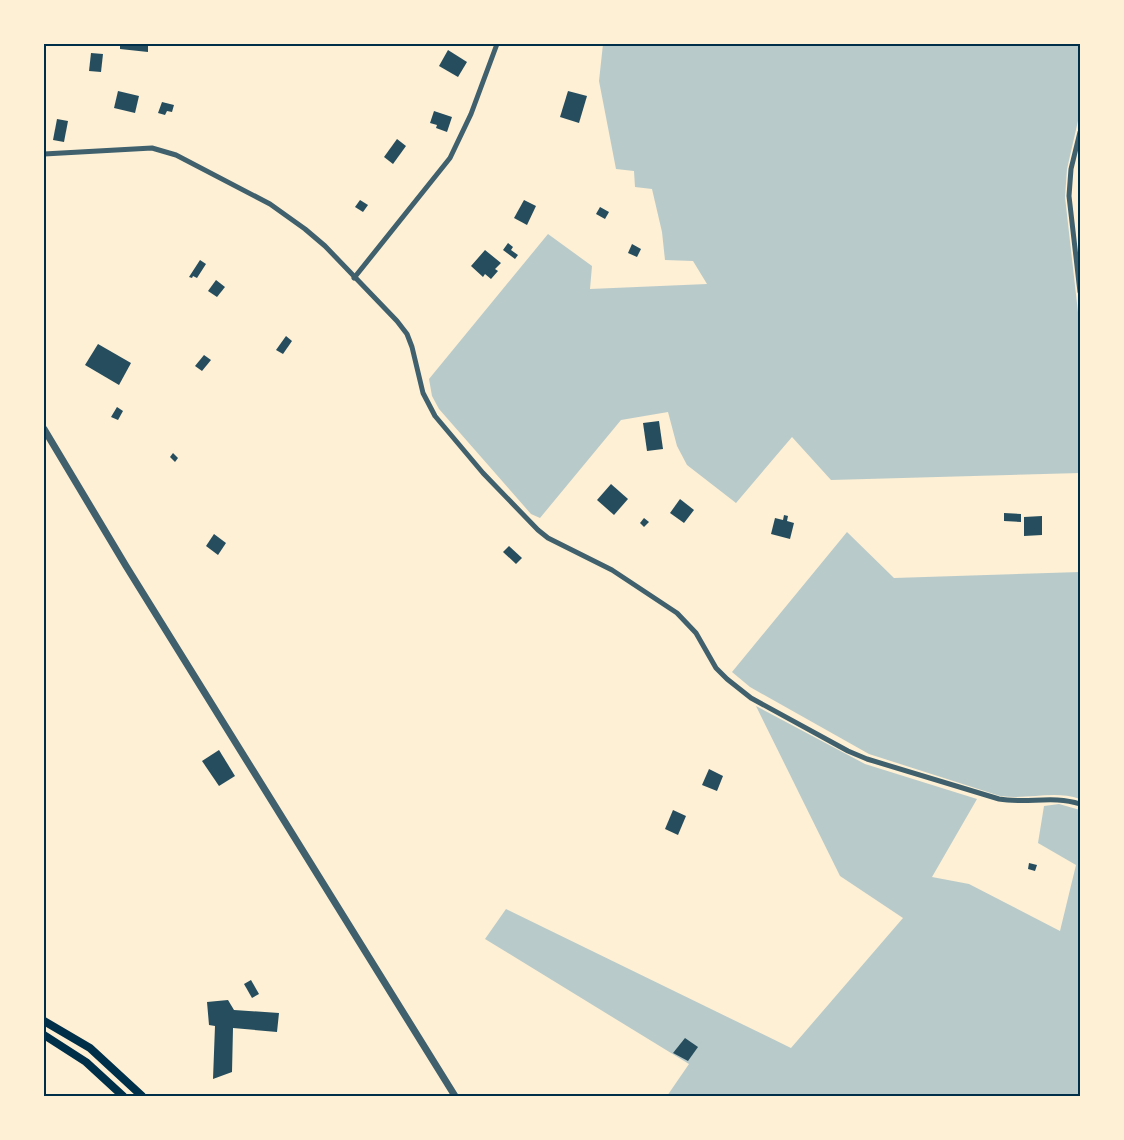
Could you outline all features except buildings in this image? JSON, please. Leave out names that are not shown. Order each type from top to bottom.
[{"type":"main road","points":[[44,1021],[90,1048],[142,1096]]},
{"type":"main road","points":[[44,1035],[86,1062],[123,1096]]},
{"type":"street","points":[[354,278],[450,158],[471,114],[496,44]]},
{"type":"street","points":[[1080,132],[1071,169],[1069,196],[1080,292]]},
{"type":"street","points":[[44,154],[152,148],[176,155],[270,204],[289,217],[325,246],[407,334],[417,362],[427,404],[483,473],[548,538],[612,570],[677,613],[696,633],[716,668],[740,690],[848,751],[867,759],[999,800],[1012,802],[1059,799],[1080,804]]},
{"type":"street","points":[[44,429],[126,566],[455,1096]]},
{"type":"street","points":[[443,1077],[448,1096]]},
{"type":"shaded area","points":[[603,44],[1080,44],[1080,112],[1067,169],[1065,197],[1080,330],[1080,473],[831,480],[792,437],[736,503],[687,465],[677,446],[668,412],[621,420],[540,518],[531,514],[439,409],[432,396],[429,379],[548,234],[592,266],[590,289],[707,284],[693,261],[665,260],[662,232],[652,189],[635,187],[634,171],[616,169],[599,81]]},
{"type":"shaded area","points":[[847,532],[894,578],[1080,572],[1080,799],[1060,795],[1000,796],[869,754],[750,687],[732,672]]},
{"type":"shaded area","points":[[756,706],[865,764],[977,799],[932,877],[969,884],[1060,931],[1076,865],[1038,843],[1044,806],[1059,804],[1080,810],[1080,1096],[667,1096],[689,1064],[485,939],[506,909],[791,1048],[903,918],[840,876]]}]
